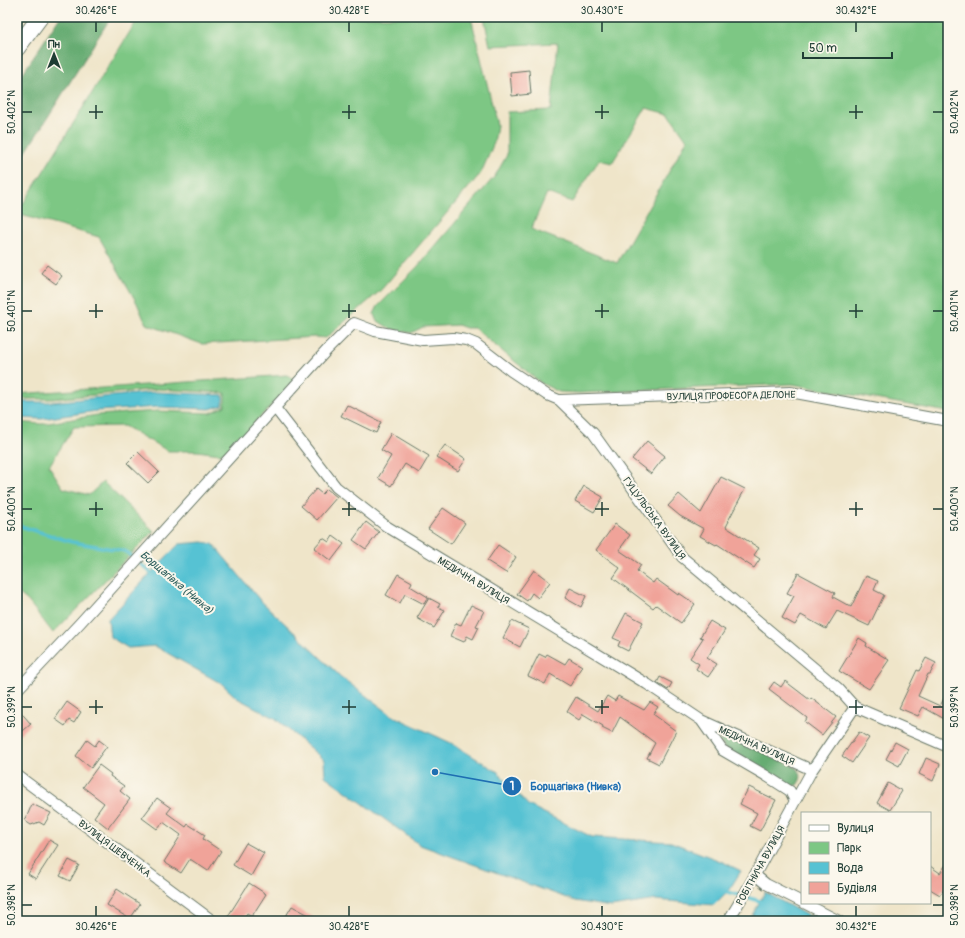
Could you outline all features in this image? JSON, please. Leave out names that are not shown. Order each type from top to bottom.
[{"type":"main road","points":[[17,48],[40,17]]},
{"type":"street","name":"ГУЦУЛЬСЬКА ВУЛИЦЯ","points":[[275,408],[327,350],[354,323],[375,331],[423,340],[453,338],[466,340],[476,344],[511,371],[547,395],[559,400],[593,433],[682,557],[838,688],[855,707],[948,747]]},
{"type":"street","name":"ВУЛИЦЯ ПРОФЕСОРА ДЕЛОНЕ","points":[[559,400],[790,392],[948,421]]},
{"type":"street","points":[[17,690],[80,623],[149,545],[275,408]]},
{"type":"street","name":"МЕДИЧНА ВУЛИЦЯ","points":[[275,408],[336,487],[386,526],[647,684],[701,720],[812,770]]},
{"type":"street","name":"РОБІТНИЧА ВУЛИЦЯ","points":[[728,921],[744,896],[812,770],[855,707]]},
{"type":"street","name":"МЕДИЧНА ВУЛИЦЯ","points":[[701,720],[722,750],[790,791],[795,801]]},
{"type":"street","name":"ВУЛИЦЯ ШЕВЧЕНКА","points":[[17,775],[213,921]]},
{"type":"street","points":[[755,875],[766,884],[801,902]]},
{"type":"street","points":[[805,904],[839,921]]},
{"type":"green space","points":[[60,17],[111,17],[17,166],[17,82]]},
{"type":"green space","points":[[139,17],[471,17],[497,125],[494,143],[481,173],[381,290],[326,338],[315,337],[202,344],[146,324],[137,303],[99,237],[17,214]]},
{"type":"green space","points":[[484,17],[948,17],[948,412],[792,384],[579,393],[559,392],[541,383],[474,328],[466,328],[458,325],[423,327],[411,333],[391,329],[376,320],[374,314],[378,306],[418,266],[495,176],[507,155],[507,112],[551,110],[558,43],[490,46]],"holes":[[[646,108],[669,114],[687,140],[617,263],[531,229],[547,193],[572,202],[599,160],[612,163]]]},
{"type":"green space","points":[[287,375],[295,380],[231,448],[220,454],[197,451],[168,451],[124,426],[74,427],[49,466],[63,488],[89,495],[103,482],[154,531],[53,633],[28,601],[17,592],[17,422],[42,424],[97,415],[158,411],[210,413],[225,406],[225,393],[158,389],[52,399],[17,399],[17,394]]},
{"type":"green space","points":[[713,728],[797,768],[801,776],[799,783],[790,787],[724,748]]},
{"type":"water","points":[[155,392],[223,395],[223,405],[210,409],[159,407],[97,411],[42,419],[17,418],[17,402],[51,402]]},
{"type":"water","points":[[203,542],[213,544],[259,599],[341,677],[393,716],[451,743],[498,772],[528,805],[592,837],[671,842],[723,862],[741,871],[729,890],[714,905],[656,900],[611,907],[575,901],[420,845],[325,776],[324,760],[275,718],[237,698],[222,684],[155,646],[128,648],[110,637],[108,619],[163,560],[179,544]]},
{"type":"water","points":[[765,892],[817,921],[749,921]]},
{"type":"building","points":[[529,70],[531,94],[512,96],[510,72]]},
{"type":"building","points":[[47,265],[62,276],[56,284],[41,273]]},
{"type":"building","points":[[347,405],[381,422],[376,433],[341,416]]},
{"type":"building","points":[[391,433],[429,456],[419,473],[405,464],[391,486],[378,478],[391,456],[381,450]]},
{"type":"building","points":[[647,441],[665,456],[651,474],[632,459]]},
{"type":"building","points":[[445,445],[466,459],[458,471],[436,457]]},
{"type":"building","points":[[138,452],[159,472],[148,483],[127,463]]},
{"type":"building","points":[[721,477],[745,489],[726,527],[759,548],[754,555],[760,559],[754,568],[717,544],[716,545],[700,536],[704,529],[680,516],[668,506],[679,494],[701,513]]},
{"type":"building","points":[[584,486],[603,497],[594,512],[575,501]]},
{"type":"building","points":[[316,489],[322,494],[327,489],[337,497],[317,520],[301,506]]},
{"type":"building","points":[[443,508],[465,523],[451,544],[428,529]]},
{"type":"building","points":[[366,522],[379,532],[366,549],[353,540]]},
{"type":"building","points":[[615,524],[630,535],[619,550],[641,565],[637,571],[653,583],[656,579],[678,595],[679,593],[695,604],[681,623],[656,605],[653,608],[613,578],[620,568],[596,550]]},
{"type":"building","points":[[333,536],[344,544],[331,561],[314,548],[323,538],[329,542]]},
{"type":"building","points":[[498,545],[516,557],[506,573],[487,561]]},
{"type":"building","points":[[534,570],[550,582],[538,598],[532,593],[527,601],[517,594]]},
{"type":"building","points":[[798,573],[835,593],[833,597],[851,607],[866,576],[878,581],[874,590],[884,595],[869,626],[837,611],[826,629],[801,615],[795,625],[782,618],[794,596],[787,593]]},
{"type":"building","points":[[398,574],[412,582],[410,586],[428,597],[424,604],[405,594],[400,603],[386,595]]},
{"type":"building","points":[[570,588],[586,596],[581,607],[565,598]]},
{"type":"building","points":[[429,598],[440,604],[438,607],[445,610],[434,628],[417,618]]},
{"type":"building","points":[[471,605],[484,611],[476,626],[479,627],[473,639],[467,636],[464,642],[450,636],[456,623],[461,625]]},
{"type":"building","points":[[626,613],[643,622],[628,651],[618,646],[620,641],[613,638]]},
{"type":"building","points":[[512,621],[529,629],[520,647],[503,638]]},
{"type":"building","points":[[710,621],[725,630],[707,658],[717,664],[708,677],[696,669],[699,664],[690,658],[703,638],[700,637]]},
{"type":"building","points":[[859,638],[867,643],[866,646],[889,660],[869,689],[839,671]]},
{"type":"building","points":[[539,654],[545,657],[547,654],[565,664],[569,658],[582,666],[570,686],[550,674],[545,684],[528,676]]},
{"type":"building","points":[[926,658],[936,663],[930,674],[928,674],[918,696],[940,706],[948,691],[948,721],[923,707],[918,716],[899,708],[917,670],[919,671]]},
{"type":"building","points":[[660,677],[672,683],[668,690],[657,683]]},
{"type":"building","points":[[785,681],[836,717],[822,735],[805,722],[807,718],[769,689],[774,682],[781,687]]},
{"type":"building","points":[[607,696],[615,701],[618,696],[644,710],[650,702],[658,707],[653,714],[676,731],[659,764],[647,758],[655,743],[620,717],[612,733],[602,728],[603,726],[583,714],[579,720],[567,712],[576,697],[598,711]]},
{"type":"building","points":[[67,702],[81,712],[74,723],[69,720],[65,726],[55,719]]},
{"type":"building","points":[[17,708],[31,724],[17,736]]},
{"type":"building","points":[[859,732],[869,738],[852,763],[842,756]]},
{"type":"building","points":[[87,740],[95,746],[99,740],[107,746],[91,768],[76,756]]},
{"type":"building","points":[[895,742],[908,749],[899,766],[886,759]]},
{"type":"building","points":[[926,758],[940,764],[933,781],[919,774]]},
{"type":"building","points":[[99,765],[111,774],[110,776],[124,786],[120,791],[130,799],[108,828],[94,817],[104,803],[83,787]]},
{"type":"building","points":[[888,783],[902,791],[890,810],[877,803]]},
{"type":"building","points":[[749,787],[776,800],[760,831],[750,826],[757,813],[740,804]]},
{"type":"building","points":[[157,798],[171,808],[167,813],[186,827],[188,824],[205,835],[203,839],[221,851],[208,871],[190,859],[181,873],[164,862],[181,835],[163,822],[157,829],[142,818]]},
{"type":"building","points":[[32,804],[51,813],[44,825],[39,822],[31,825],[25,821]]},
{"type":"building","points":[[49,840],[58,845],[36,879],[28,874]]},
{"type":"building","points":[[246,843],[264,853],[251,876],[233,865]]},
{"type":"building","points":[[69,860],[79,865],[70,881],[60,876]]},
{"type":"building","points":[[948,862],[948,884],[940,895],[931,890],[931,867],[940,873]]},
{"type":"building","points":[[249,883],[266,894],[252,916],[247,913],[242,921],[225,921]]},
{"type":"building","points":[[117,889],[140,904],[130,919],[107,905]]},
{"type":"building","points":[[292,906],[320,921],[283,921]]},
{"type":"waterway","name":"Борщагівка (Нивка)","points":[[17,525],[72,542],[125,551],[154,575]]},
{"type":"waterway","name":"Борщагівка (Нивка)","points":[[724,891],[764,903]]},
{"type":"place","name":"Борщагівка (Нивка)","points":[[435,772]]}]
